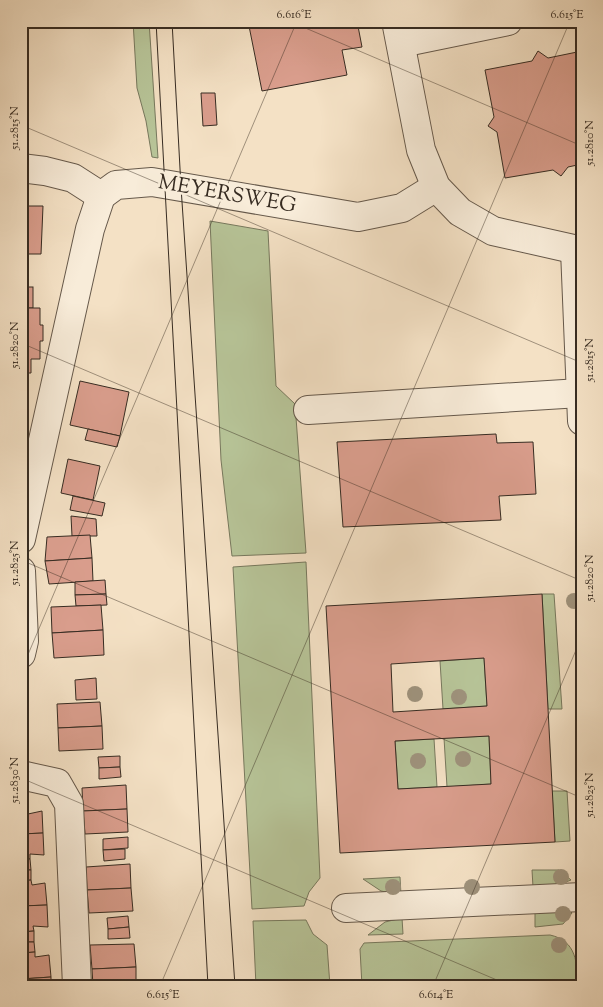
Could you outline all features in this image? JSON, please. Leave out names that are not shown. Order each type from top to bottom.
[{"type":"street","points":[[508,21],[398,32],[421,150],[436,187],[460,212],[493,231],[579,251],[580,393],[582,421]]},
{"type":"street","points":[[21,168],[45,171],[73,178],[101,196],[90,230],[21,539]]},
{"type":"street","name":"MEYERSWEG","points":[[101,196],[116,185],[152,182],[313,204],[358,217],[373,208],[402,208],[436,187]]},
{"type":"street","points":[[308,410],[580,393]]},
{"type":"street","points":[[21,571],[24,641],[21,654]]},
{"type":"street","points":[[21,775],[57,783],[69,804],[77,986]]},
{"type":"street","points":[[346,908],[582,897]]},
{"type":"green space","points":[[133,21],[149,21],[158,158],[152,157],[146,121],[137,88]]},
{"type":"green space","points":[[210,221],[268,231],[276,386],[295,404],[306,553],[232,556],[221,460]]},
{"type":"green space","points":[[306,562],[320,878],[309,892],[304,906],[252,909],[233,567]]},
{"type":"green space","points":[[542,594],[554,594],[562,709],[548,709]]},
{"type":"green space","points":[[484,658],[487,706],[443,709],[440,661]]},
{"type":"green space","points":[[489,736],[491,784],[447,787],[444,738]]},
{"type":"green space","points":[[434,739],[437,787],[398,789],[395,741]]},
{"type":"green space","points":[[552,791],[567,791],[570,841],[555,842]]},
{"type":"green space","points":[[532,870],[559,870],[571,880],[556,886],[533,887]]},
{"type":"green space","points":[[400,877],[401,895],[381,891],[363,879]]},
{"type":"green space","points":[[535,909],[570,911],[572,913],[563,924],[535,927]]},
{"type":"green space","points":[[402,918],[403,934],[368,935],[385,922]]},
{"type":"green space","points":[[306,920],[313,934],[327,945],[330,986],[256,986],[253,921]]},
{"type":"green space","points":[[550,935],[566,942],[574,954],[578,986],[362,986],[360,949],[364,943]]},
{"type":"building","points":[[248,21],[357,21],[362,47],[342,50],[347,75],[262,91]]},
{"type":"building","points":[[538,51],[548,58],[582,51],[582,164],[568,167],[561,176],[553,170],[505,178],[497,132],[488,126],[494,117],[485,70],[532,61]]},
{"type":"building","points":[[201,93],[215,93],[217,125],[203,126]]},
{"type":"building","points":[[21,206],[43,206],[41,254],[21,254]]},
{"type":"building","points":[[21,287],[33,287],[33,308],[21,308]]},
{"type":"building","points":[[21,308],[40,308],[40,325],[43,325],[43,341],[40,341],[40,359],[31,359],[31,373],[21,373]]},
{"type":"building","points":[[80,381],[129,392],[120,436],[70,425]]},
{"type":"building","points":[[88,429],[120,436],[117,447],[85,440]]},
{"type":"building","points":[[496,434],[497,443],[533,442],[536,494],[499,496],[501,520],[343,527],[337,442]]},
{"type":"building","points":[[68,459],[100,466],[93,500],[61,493]]},
{"type":"building","points":[[73,496],[105,503],[102,516],[70,510]]},
{"type":"building","points":[[71,516],[96,519],[97,536],[72,536]]},
{"type":"building","points":[[90,535],[92,558],[45,561],[47,537]]},
{"type":"building","points":[[92,558],[93,581],[49,584],[45,561]]},
{"type":"building","points":[[105,580],[106,594],[75,595],[75,582]]},
{"type":"building","points":[[106,594],[107,605],[76,606],[75,595]]},
{"type":"building","points":[[542,594],[555,842],[340,853],[326,606]],"holes":[[[484,658],[487,706],[393,712],[391,664]],[[489,736],[491,784],[398,789],[395,741]]]},
{"type":"building","points":[[101,605],[103,630],[52,633],[51,607]]},
{"type":"building","points":[[103,630],[104,655],[54,658],[52,633]]},
{"type":"building","points":[[96,678],[97,699],[76,700],[75,680]]},
{"type":"building","points":[[100,702],[102,726],[58,728],[57,704]]},
{"type":"building","points":[[102,726],[103,749],[59,751],[58,728]]},
{"type":"building","points":[[120,756],[120,767],[99,768],[98,757]]},
{"type":"building","points":[[120,767],[121,777],[99,779],[99,768]]},
{"type":"building","points":[[126,785],[127,809],[83,811],[82,788]]},
{"type":"building","points":[[27,808],[28,814],[42,811],[43,833],[21,834],[21,809]]},
{"type":"building","points":[[127,809],[128,832],[85,834],[83,811]]},
{"type":"building","points":[[43,833],[44,855],[30,854],[30,859],[21,859],[21,834]]},
{"type":"building","points":[[128,837],[128,848],[103,850],[103,839]]},
{"type":"building","points":[[125,849],[125,859],[104,861],[103,850]]},
{"type":"building","points":[[21,859],[30,859],[31,870],[21,870]]},
{"type":"building","points":[[130,864],[131,888],[87,890],[86,867]]},
{"type":"building","points":[[21,870],[31,870],[31,880],[21,881]]},
{"type":"building","points":[[31,880],[32,885],[45,883],[47,905],[21,906],[21,881]]},
{"type":"building","points":[[131,888],[133,911],[89,913],[87,890]]},
{"type":"building","points":[[47,905],[48,927],[33,926],[34,931],[21,932],[21,906]]},
{"type":"building","points":[[128,916],[129,927],[108,929],[107,918]]},
{"type":"building","points":[[129,927],[130,938],[108,939],[108,929]]},
{"type":"building","points":[[34,931],[34,942],[21,942],[21,932]]},
{"type":"building","points":[[21,942],[34,942],[35,952],[21,953]]},
{"type":"building","points":[[134,944],[136,967],[92,969],[90,945]]},
{"type":"building","points":[[35,952],[35,957],[49,955],[51,977],[21,979],[21,953]]},
{"type":"building","points":[[136,967],[136,986],[93,986],[92,969]]},
{"type":"building","points":[[51,977],[51,986],[21,986],[21,979]]},
{"type":"tram line","points":[[156,21],[208,986]]},
{"type":"tram line","points":[[172,21],[181,187],[235,986]]}]
